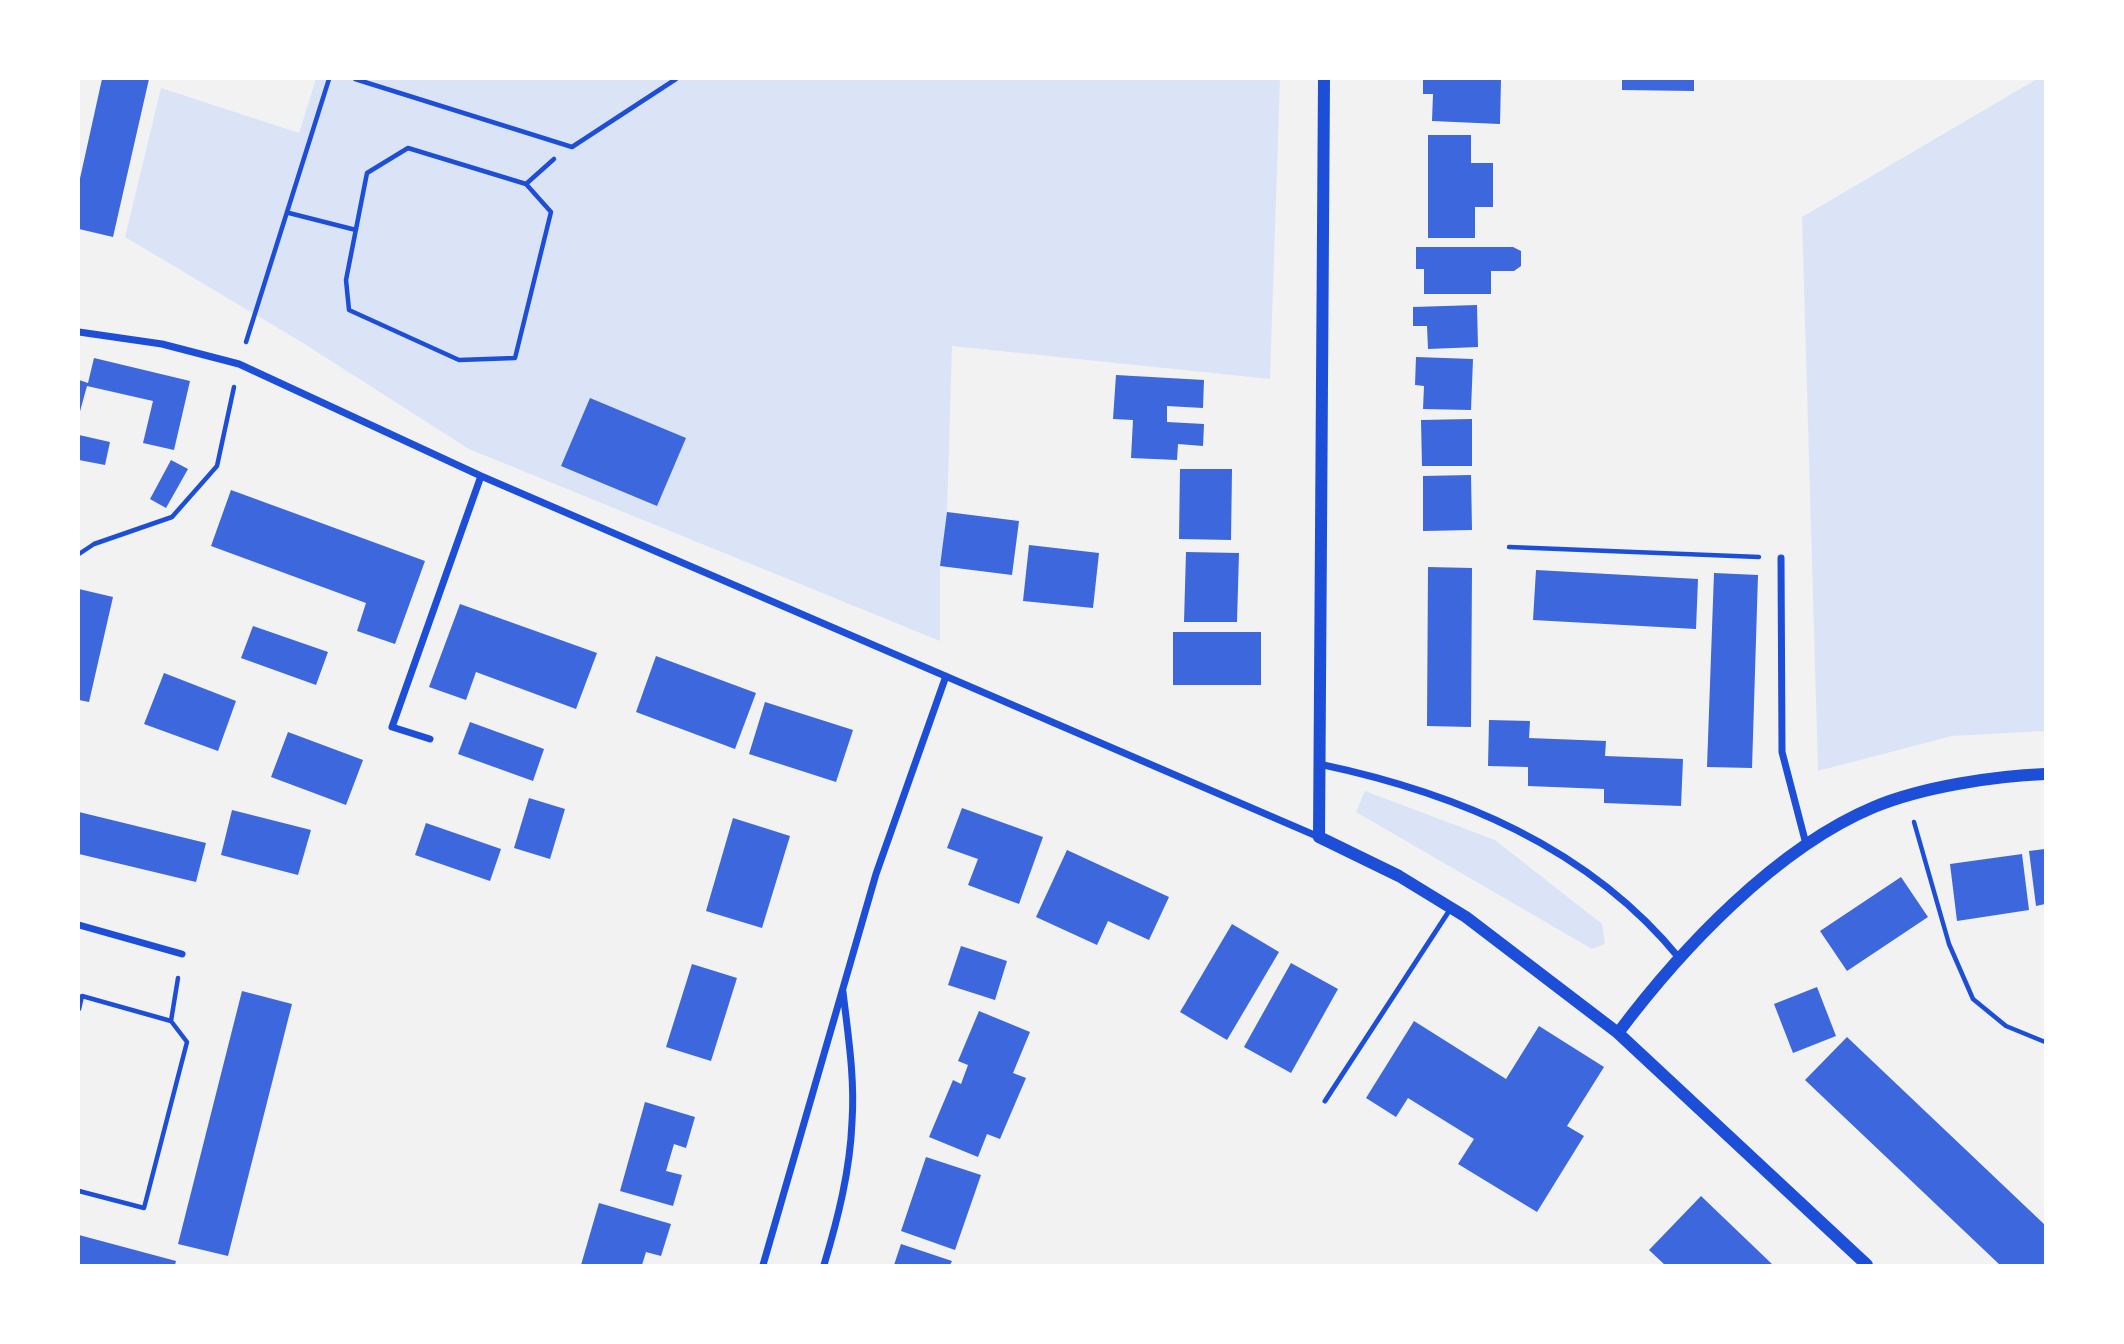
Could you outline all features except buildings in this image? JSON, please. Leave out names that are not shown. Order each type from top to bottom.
[{"type":"street","points":[[1319,837],[1324,79]]},
{"type":"street","points":[[79,332],[162,344],[239,363],[481,476],[1319,837],[1399,876],[1451,908],[1618,1033],[1867,1265]]},
{"type":"street","points":[[430,739],[392,727],[481,476]]},
{"type":"street","points":[[1781,558],[1782,752],[1806,844]]},
{"type":"street","points":[[763,1265],[876,874],[946,676]]},
{"type":"street","points":[[1318,764],[1382,778],[1476,809],[1564,854],[1660,934],[1680,960]]},
{"type":"street","points":[[1618,1033],[1680,960],[1762,876],[1806,844],[1874,807],[2020,775],[2045,774]]},
{"type":"street","points":[[79,925],[182,954]]},
{"type":"street","points":[[824,1265],[844,1188],[852,1122],[852,1068],[842,988]]},
{"type":"lane","points":[[1325,1101],[1451,908]]},
{"type":"path","points":[[79,554],[94,544],[172,517],[217,466],[239,363],[289,213],[329,79]]},
{"type":"path","points":[[355,79],[572,147],[676,79]]},
{"type":"path","points":[[408,148],[526,184],[551,212],[515,358],[459,360],[349,310],[345,280],[367,173],[408,148]]},
{"type":"path","points":[[526,184],[554,159]]},
{"type":"path","points":[[289,213],[356,230]]},
{"type":"path","points":[[1509,547],[1781,558]]},
{"type":"path","points":[[1907,798],[1949,944],[1972,999],[2006,1026],[2045,1042]]},
{"type":"path","points":[[171,1021],[182,954]]},
{"type":"path","points":[[79,1009],[82,996],[171,1021],[187,1042],[144,1208],[79,1191]]},
{"type":"shaded area","points":[[316,79],[1280,79],[1270,379],[952,346],[947,512],[940,566],[940,641],[469,449],[303,343],[125,237],[161,88],[299,133]]},
{"type":"shaded area","points":[[2037,79],[2045,79],[2045,731],[1952,736],[1818,771],[1802,217]]},
{"type":"shaded area","points":[[1365,791],[1495,840],[1602,924],[1605,944],[1592,949],[1356,812]]}]
